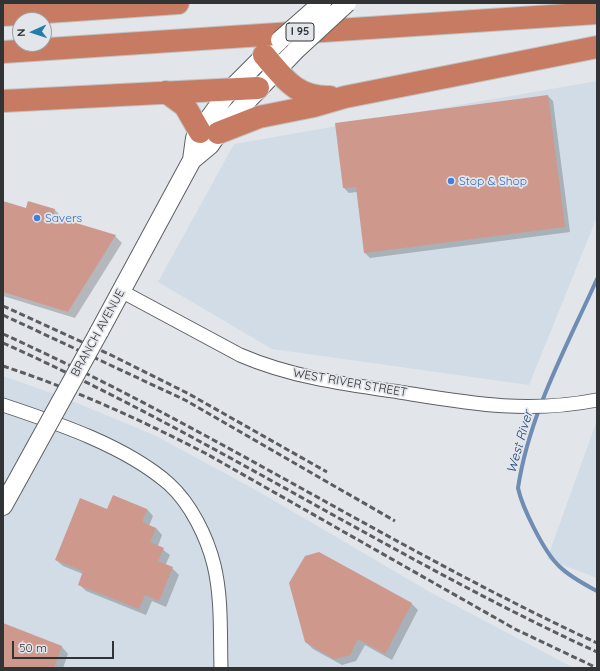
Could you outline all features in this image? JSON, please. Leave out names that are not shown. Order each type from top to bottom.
[{"type":"highway","points":[[3,15],[178,3]]},
{"type":"highway","name":"I 95","points":[[3,52],[597,13]]},
{"type":"highway","points":[[166,92],[188,109],[209,132],[259,117],[314,106],[345,97],[597,47]]},
{"type":"highway","points":[[270,62],[291,85],[300,92],[316,97],[345,97]]},
{"type":"highway","points":[[3,101],[258,88]]},
{"type":"main road","name":"BRANCH AVENUE","points":[[209,132],[258,88],[280,40],[322,3]]},
{"type":"main road","name":"BRANCH AVENUE","points":[[3,506],[192,160],[210,145],[209,132],[230,90],[270,62],[295,51],[347,3]]},
{"type":"street","name":"WEST RIVER STREET","points":[[121,291],[221,347],[285,372],[331,382],[484,405],[526,408],[550,407],[597,400]]},
{"type":"street","points":[[3,405],[92,438],[147,467],[170,485],[192,513],[208,544],[214,564],[218,585],[221,668]]},
{"type":"shaded area","points":[[597,81],[597,217],[529,385],[272,349],[158,282],[234,144]]},
{"type":"shaded area","points":[[3,376],[60,396],[154,435],[256,490],[430,592],[574,668],[3,668]]},
{"type":"shaded area","points":[[597,423],[597,578],[547,559]]},
{"type":"building","points":[[548,95],[565,227],[364,253],[356,187],[343,188],[335,123]]},
{"type":"building","points":[[3,201],[26,208],[28,201],[55,209],[53,216],[116,235],[68,312],[3,292]]},
{"type":"building","points":[[113,495],[147,509],[142,522],[156,528],[150,542],[164,548],[158,561],[173,567],[159,601],[145,595],[139,609],[78,585],[83,571],[55,560],[80,498],[107,509]]},
{"type":"building","points":[[319,552],[412,603],[385,654],[358,639],[350,655],[334,659],[305,642],[289,583],[305,556]]},
{"type":"building","points":[[3,623],[62,646],[54,668],[3,668]]},
{"type":"waterway","name":"West River","points":[[597,279],[550,381],[540,407],[523,461],[518,488],[534,529],[553,559],[568,574],[597,591]]},
{"type":"railway","points":[[3,306],[113,356],[189,394],[327,472]]},
{"type":"railway","points":[[3,315],[185,400],[395,521]]},
{"type":"railway","points":[[3,334],[79,370],[153,408],[447,568],[522,607],[597,643]]},
{"type":"railway","points":[[3,343],[79,379],[153,417],[447,577],[522,616],[597,652]]},
{"type":"railway","points":[[3,366],[106,405],[205,453],[515,629],[597,668]]},
{"type":"place","name":"Stop & Shop","points":[[451,181]]},
{"type":"place","name":"Savers","points":[[37,218]]}]
